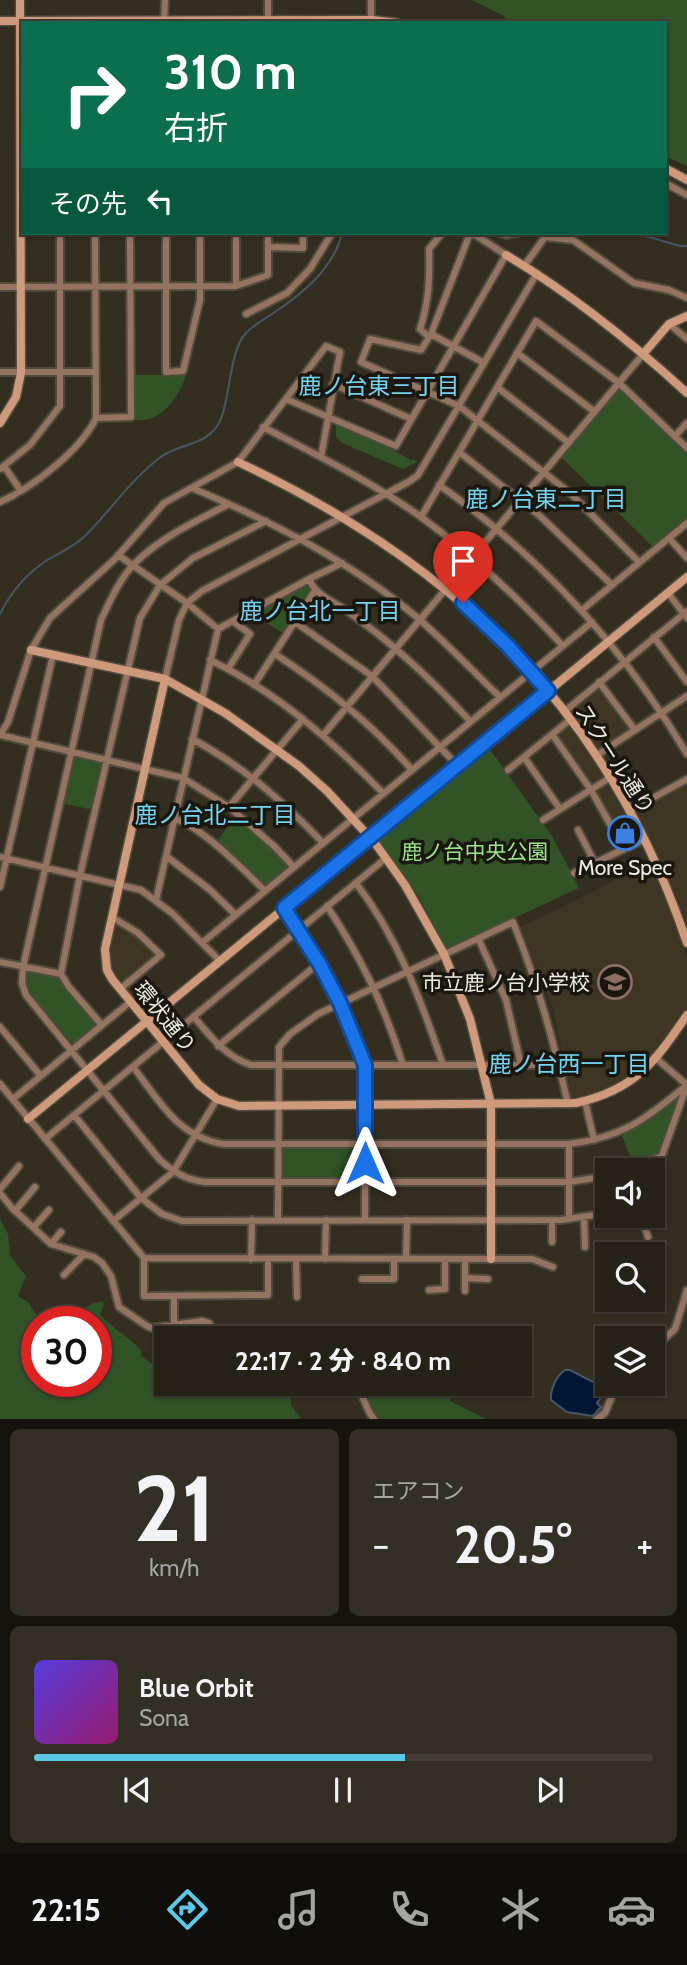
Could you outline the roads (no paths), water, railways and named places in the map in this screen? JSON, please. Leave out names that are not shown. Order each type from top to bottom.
[{"type":"street","points":[[0,423],[16,397],[21,373],[20,0]]},
{"type":"street","points":[[164,21],[165,0]]},
{"type":"street","points":[[268,0],[268,21]]},
{"type":"street","points":[[371,0],[371,21]]},
{"type":"street","points":[[0,21],[20,21]]},
{"type":"street","points":[[667,169],[687,180]]},
{"type":"street","points":[[667,184],[687,195]]},
{"type":"street","points":[[21,491],[2,467],[30,445],[59,410],[60,235]]},
{"type":"street","points":[[0,502],[21,491],[70,452],[96,418],[95,235]]},
{"type":"street","points":[[96,418],[131,417],[130,235]]},
{"type":"street","points":[[166,235],[166,372],[183,372],[200,300],[201,235]]},
{"type":"street","points":[[236,235],[236,286]]},
{"type":"street","points":[[0,287],[236,286],[268,275],[268,235]]},
{"type":"street","points":[[268,247],[303,248],[303,235]]},
{"type":"street","points":[[246,314],[287,293],[310,269],[330,235]]},
{"type":"street","points":[[440,235],[429,249],[427,309],[420,329],[484,363]]},
{"type":"street","points":[[472,235],[430,336],[421,351],[370,340],[361,362],[458,406],[478,420],[545,471],[600,520],[639,562]]},
{"type":"street","points":[[476,235],[568,293],[644,353],[687,393]]},
{"type":"street","points":[[524,266],[545,237],[573,240],[634,283],[669,290],[687,298]]},
{"type":"street","points":[[286,399],[396,446],[506,255]]},
{"type":"street","points":[[165,679],[178,620],[187,603],[202,591],[302,540],[418,475],[537,274]]},
{"type":"street","points":[[324,734],[669,324],[687,316]]},
{"type":"street","points":[[421,517],[536,321],[619,383],[687,448]]},
{"type":"street","points":[[669,324],[687,339]]},
{"type":"street","points":[[294,867],[229,807],[183,778],[0,735],[8,722],[32,650],[50,618],[118,555],[164,503],[238,462],[326,346],[340,352],[321,457]]},
{"type":"street","points":[[517,353],[594,412]]},
{"type":"street","points":[[0,372],[95,372]]},
{"type":"street","points":[[333,384],[411,419]]},
{"type":"street","points":[[497,387],[569,443]]},
{"type":"street","points":[[676,436],[687,423]]},
{"type":"street","points":[[263,427],[386,494],[421,517],[472,557],[521,601],[563,646]]},
{"type":"street","points":[[459,452],[521,500],[611,585]]},
{"type":"street","name":"スクール通り","points":[[238,462],[344,517],[402,555],[479,616],[565,711],[611,777],[654,856],[687,943]]},
{"type":"street","points":[[439,485],[497,529],[582,610],[662,712],[687,754]]},
{"type":"street","points":[[192,488],[266,521],[342,563],[420,620],[500,697]]},
{"type":"street","points":[[229,504],[163,539],[132,566],[100,620],[23,967],[22,983],[26,995],[160,1160],[173,1172],[189,1179],[205,1182],[569,1182],[595,1178]]},
{"type":"street","points":[[101,1024],[61,974],[80,875],[141,618],[160,585],[193,558],[266,521]]},
{"type":"street","points":[[582,610],[687,523]]},
{"type":"street","points":[[669,538],[687,558]]},
{"type":"street","points":[[118,555],[187,603],[218,629]]},
{"type":"street","points":[[156,900],[218,629],[342,563]]},
{"type":"street","points":[[29,1119],[687,577]]},
{"type":"street","points":[[309,579],[314,592],[361,620],[443,692],[470,721]]},
{"type":"street","points":[[254,685],[314,592]]},
{"type":"street","points":[[565,711],[686,614],[668,593]]},
{"type":"street","points":[[228,669],[250,634],[233,621]]},
{"type":"street","points":[[295,622],[372,676],[457,765]]},
{"type":"street","points":[[203,942],[592,622]]},
{"type":"street","points":[[654,637],[687,682]]},
{"type":"street","points":[[32,650],[165,679],[201,699],[278,749],[327,791],[354,818],[386,858],[405,885],[444,954],[470,1019],[491,1104],[491,1259]]},
{"type":"street","points":[[275,654],[347,706],[392,747],[412,770]]},
{"type":"street","points":[[0,887],[3,857],[53,655]]},
{"type":"street","points":[[210,660],[254,685],[324,734],[383,793]]},
{"type":"street","name":"環状通り","points":[[165,679],[105,959],[107,970],[130,1002],[199,1085],[216,1099]]},
{"type":"street","points":[[599,682],[635,730]]},
{"type":"street","points":[[597,755],[687,695]]},
{"type":"street","points":[[229,807],[303,719]]},
{"type":"street","points":[[509,770],[571,719]]},
{"type":"street","points":[[552,734],[591,790],[624,849]]},
{"type":"street","points":[[192,739],[213,750],[254,779],[291,809],[323,843]]},
{"type":"street","points":[[524,757],[560,809]]},
{"type":"street","points":[[543,820],[611,777]]},
{"type":"street","points":[[631,810],[687,779]]},
{"type":"street","points":[[174,819],[182,820],[212,843],[265,891]]},
{"type":"street","points":[[578,830],[595,863]]},
{"type":"street","points":[[574,873],[645,839]]},
{"type":"street","points":[[166,856],[200,881],[236,915]]},
{"type":"street","points":[[3,857],[141,890],[203,942],[220,961]]},
{"type":"street","points":[[45,1139],[386,858]]},
{"type":"street","points":[[356,883],[395,942],[443,1065]]},
{"type":"street","points":[[327,906],[375,987],[403,1065]]},
{"type":"street","points":[[284,908],[319,963],[340,1003],[365,1065],[365,1220]]},
{"type":"street","points":[[112,917],[138,933],[161,955],[120,989]]},
{"type":"street","points":[[278,1220],[279,1047],[290,1034],[318,1014],[513,922],[536,980],[568,1104]]},
{"type":"street","points":[[478,938],[506,1000],[521,1065]]},
{"type":"street","points":[[0,962],[61,974]]},
{"type":"street","points":[[218,1046],[319,963]]},
{"type":"street","points":[[13,1099],[130,1002]]},
{"type":"street","points":[[113,1221],[173,1172],[216,1099],[239,1106],[568,1104],[586,1101],[621,1087],[637,1077],[657,1059],[687,1015]]},
{"type":"street","points":[[194,1017],[218,1046],[236,1060],[251,1065],[559,1065]]},
{"type":"street","points":[[0,1027],[40,1075]]},
{"type":"street","points":[[657,1059],[687,1085]]},
{"type":"street","points":[[133,1067],[174,1120],[195,1137],[224,1144],[569,1144],[619,1132],[645,1119],[687,1085]]},
{"type":"street","points":[[0,1084],[144,1258],[144,1296],[268,1296],[268,1259]]},
{"type":"street","points":[[657,1158],[662,1156],[687,1085]]},
{"type":"street","points":[[586,1101],[594,1140]]},
{"type":"street","points":[[74,1115],[141,1198],[162,1214],[182,1221],[552,1220],[595,1215]]},
{"type":"street","points":[[569,1144],[569,1219]]},
{"type":"street","points":[[19,1166],[0,1191],[15,1211],[51,1244],[94,1257],[108,1269],[116,1301],[123,1311],[151,1328],[202,1321],[211,1326]]},
{"type":"street","points":[[15,1211],[36,1187]]},
{"type":"street","points":[[34,1227],[49,1210]]},
{"type":"street","points":[[583,1217],[585,1247]]},
{"type":"street","points":[[251,1259],[252,1220]]},
{"type":"street","points":[[326,1220],[326,1259]]},
{"type":"street","points":[[406,1259],[407,1220]]},
{"type":"street","points":[[552,1220],[552,1242]]},
{"type":"street","points":[[645,1228],[648,1237]]},
{"type":"street","points":[[51,1244],[61,1232]]},
{"type":"street","points":[[64,1275],[84,1254]]},
{"type":"street","points":[[144,1258],[533,1259],[552,1267]]},
{"type":"street","points":[[296,1259],[297,1297]]},
{"type":"street","points":[[362,1279],[394,1279],[394,1259]]},
{"type":"street","points":[[429,1290],[445,1289],[445,1259]]},
{"type":"street","points":[[464,1259],[465,1291]]},
{"type":"street","points":[[465,1278],[488,1279]]},
{"type":"street","points":[[665,1338],[675,1329],[687,1290]]},
{"type":"street","points":[[174,1296],[174,1324]]},
{"type":"street","points":[[362,1396],[374,1419]]},
{"type":"street","points":[[597,1419],[605,1413],[612,1396]]},
{"type":"water","points":[[565,1370],[570,1370],[595,1383],[595,1396],[600,1396],[597,1403],[601,1407],[593,1416],[567,1412],[551,1400],[554,1384]]},
{"type":"waterway","points":[[0,614],[27,576],[41,564],[81,540],[151,465],[168,452],[203,439],[214,430],[223,411],[239,343],[255,325],[296,297],[316,278],[332,257],[341,235]]},
{"type":"waterway","points":[[642,235],[687,246]]},
{"type":"place","name":"More Spec","points":[[625,833]]},
{"type":"place","name":"市立鹿ノ台小学校","points":[[615,982]]},
{"type":"district","name":"鹿ノ台東三丁目","points":[[379,386]]},
{"type":"district","name":"鹿ノ台東二丁目","points":[[546,499]]},
{"type":"district","name":"鹿ノ台北一丁目","points":[[320,611]]},
{"type":"district","name":"鹿ノ台北二丁目","points":[[215,815]]},
{"type":"district","name":"鹿ノ台西一丁目","points":[[569,1064]]},
{"type":"park label","name":"鹿ノ台中央公園","points":[[475,851]]}]
